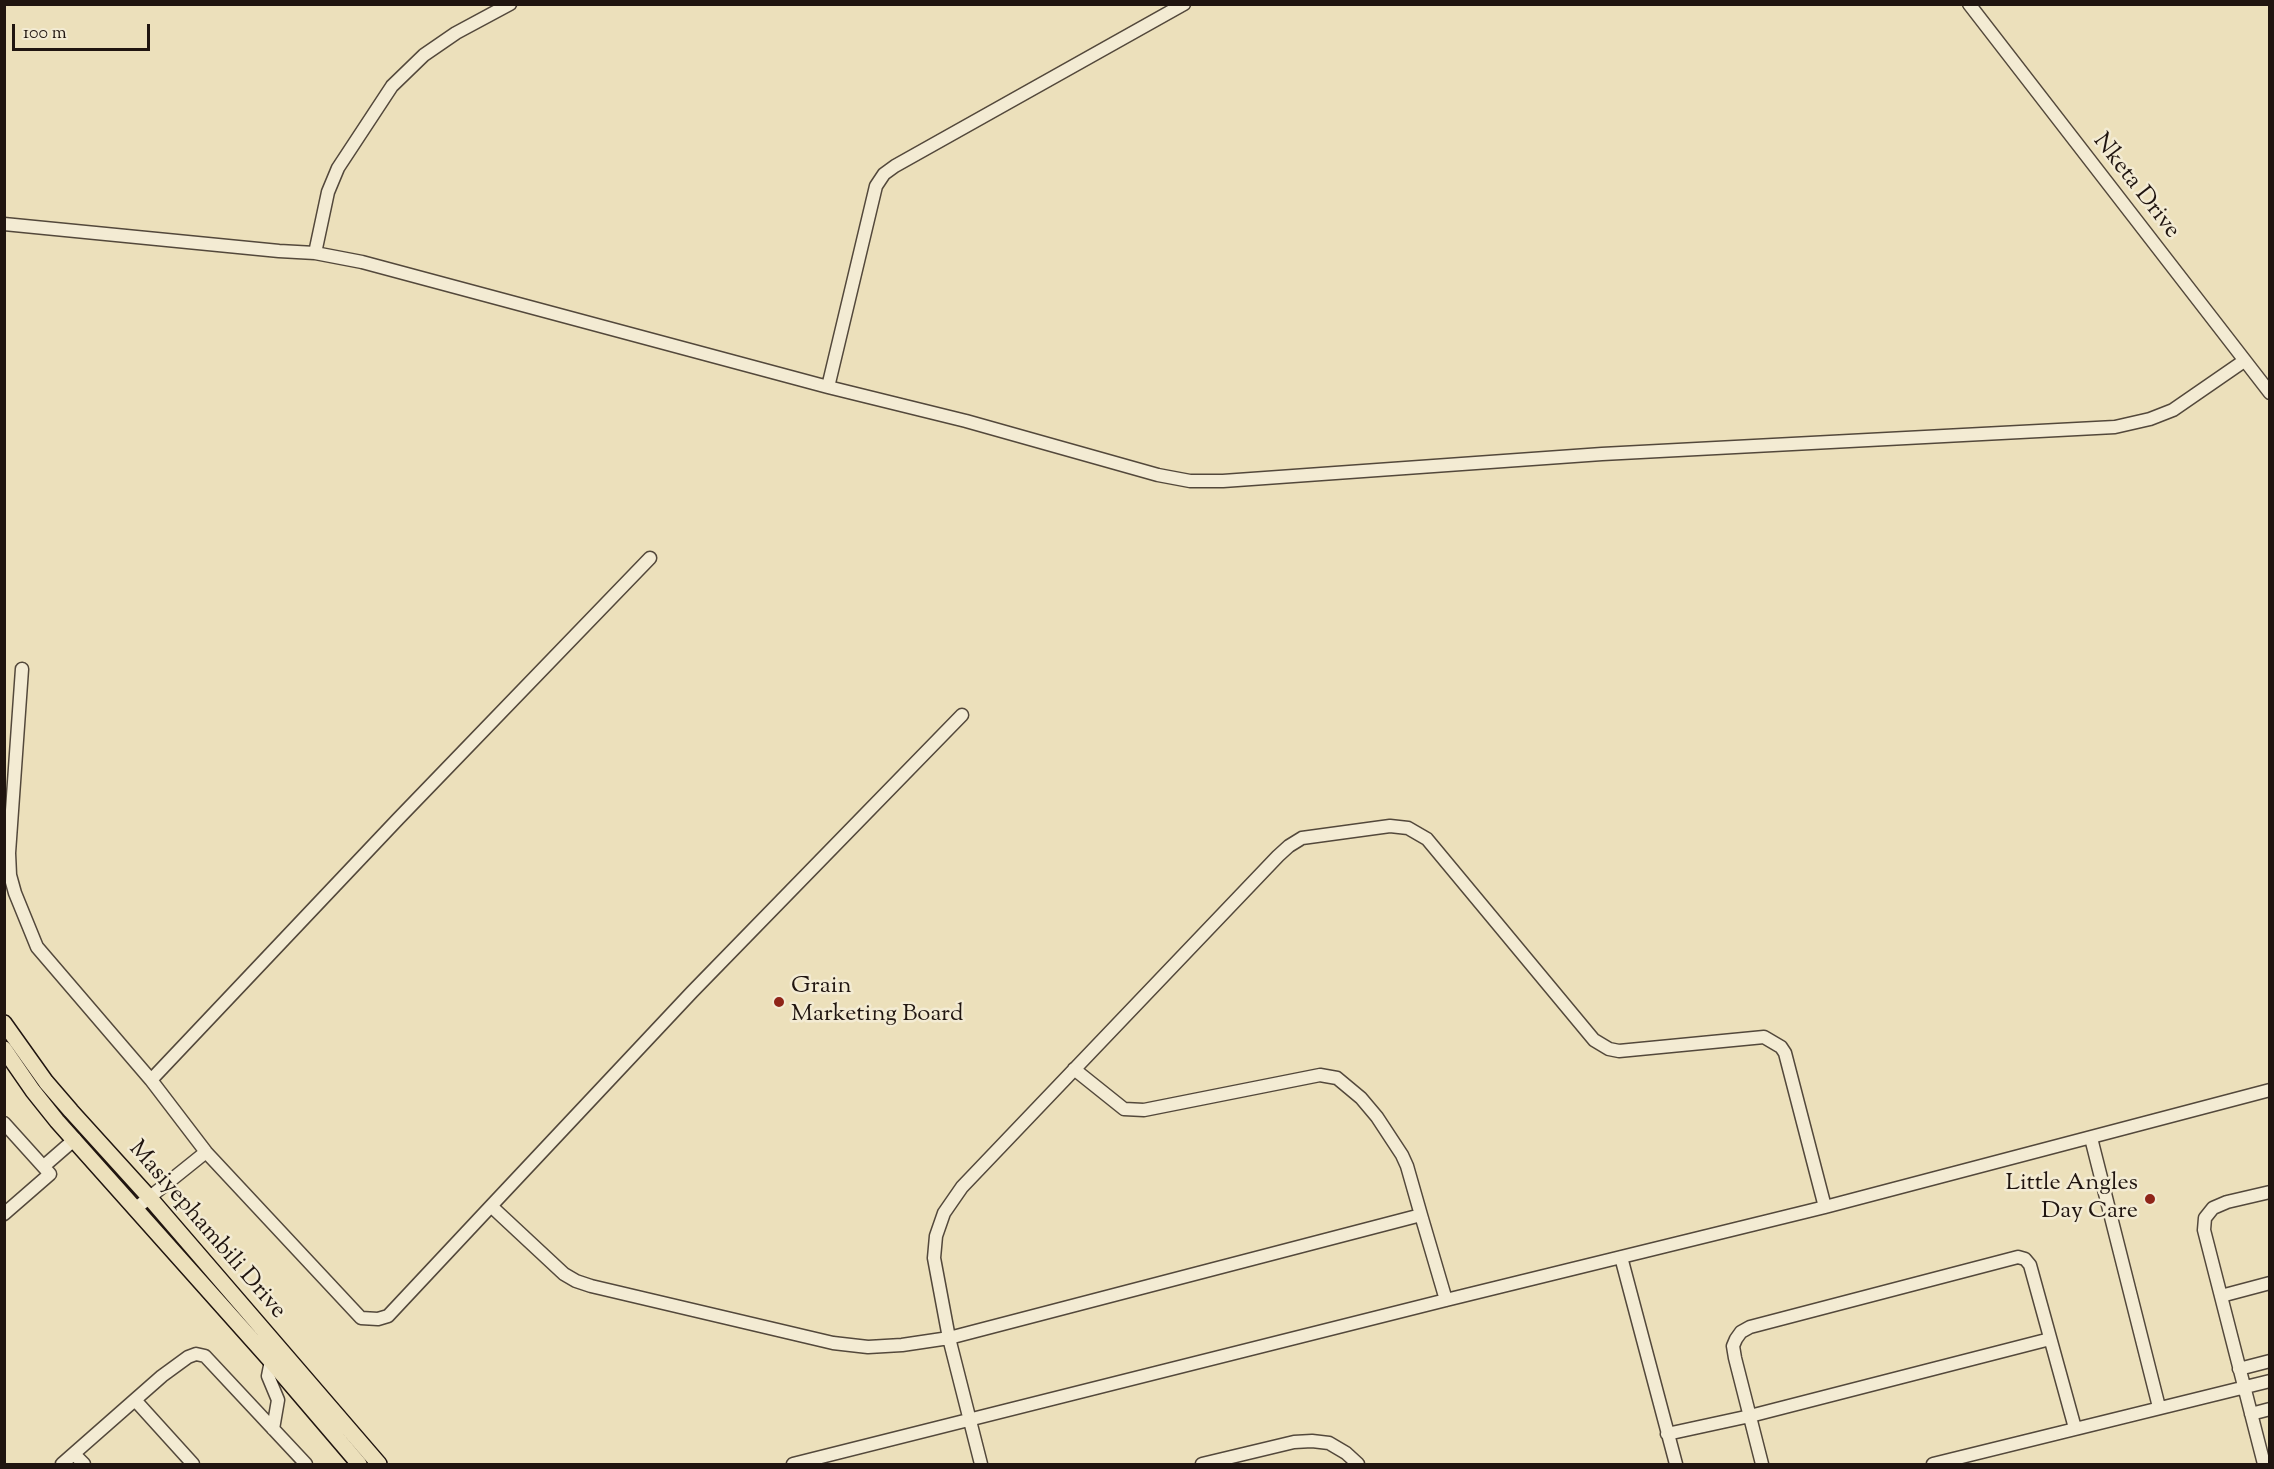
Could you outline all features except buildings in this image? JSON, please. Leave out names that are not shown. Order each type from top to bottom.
[{"type":"main road","name":"Masiyephambili Drive","points":[[4,1023],[65,1104],[149,1197],[379,1464]]},
{"type":"main road","name":"Masiyephambili Drive","points":[[4,1049],[33,1091],[359,1464]]},
{"type":"street","points":[[315,253],[328,192],[338,168],[392,86],[424,55],[456,33],[510,4]]},
{"type":"street","points":[[828,387],[876,186],[884,174],[905,160],[1184,4]]},
{"type":"street","name":"Nketa Drive","points":[[1969,4],[2270,393]]},
{"type":"street","points":[[4,224],[315,253],[385,268],[828,387],[966,421],[1158,476],[1190,482],[1602,454],[2115,427],[2173,411],[2244,361]]},
{"type":"street","points":[[151,1080],[650,558]]},
{"type":"street","points":[[22,669],[9,853],[10,875],[15,893],[38,947],[151,1080],[206,1152],[362,1318],[368,1320],[388,1316],[692,993],[962,715]]},
{"type":"street","points":[[981,1464],[949,1338],[934,1258],[936,1236],[944,1213],[962,1187],[1074,1069],[1289,846],[1302,838],[1390,826],[1408,828],[1427,839],[1594,1040],[1601,1045],[1619,1051],[1764,1037],[1781,1047],[1785,1053],[1825,1207]]},
{"type":"street","points":[[1074,1069],[1124,1108],[1144,1110],[1320,1075],[1336,1078],[1361,1098],[1377,1117],[1407,1166],[1446,1300]]},
{"type":"street","points":[[793,1464],[1825,1207],[2270,1090]]},
{"type":"street","points":[[4,1123],[49,1171],[50,1176],[4,1214]]},
{"type":"street","points":[[2091,1138],[2159,1407]]},
{"type":"street","points":[[44,1166],[75,1139]]},
{"type":"street","points":[[135,1209],[206,1152]]},
{"type":"street","points":[[2264,1464],[2204,1230],[2205,1218],[2213,1208],[2227,1202],[2270,1192]]},
{"type":"street","points":[[491,1206],[564,1274],[591,1286],[833,1343],[868,1347],[949,1338],[1421,1215]]},
{"type":"street","points":[[1621,1257],[1676,1464]]},
{"type":"street","points":[[1762,1464],[1733,1346],[1736,1338],[1750,1327],[2013,1258],[2023,1257],[2030,1265],[2075,1428]]},
{"type":"street","points":[[2221,1296],[2270,1283]]},
{"type":"street","points":[[1667,1434],[1750,1416],[2050,1338]]},
{"type":"street","points":[[62,1464],[188,1357],[202,1354],[306,1464]]},
{"type":"street","points":[[271,1361],[268,1376],[278,1400],[273,1429]]},
{"type":"street","points":[[2239,1369],[2270,1361]]},
{"type":"street","points":[[1933,1464],[2270,1381]]},
{"type":"street","points":[[135,1400],[193,1464]]},
{"type":"street","points":[[2251,1414],[2270,1410]]},
{"type":"street","points":[[1202,1464],[1294,1442],[1312,1441],[1329,1443],[1346,1453],[1358,1464]]},
{"type":"street","points":[[74,1454],[84,1464]]},
{"type":"place","name":"Grain Marketing Board","points":[[779,1002]]},
{"type":"place","name":"Little Angles Day Care","points":[[2150,1199]]}]
